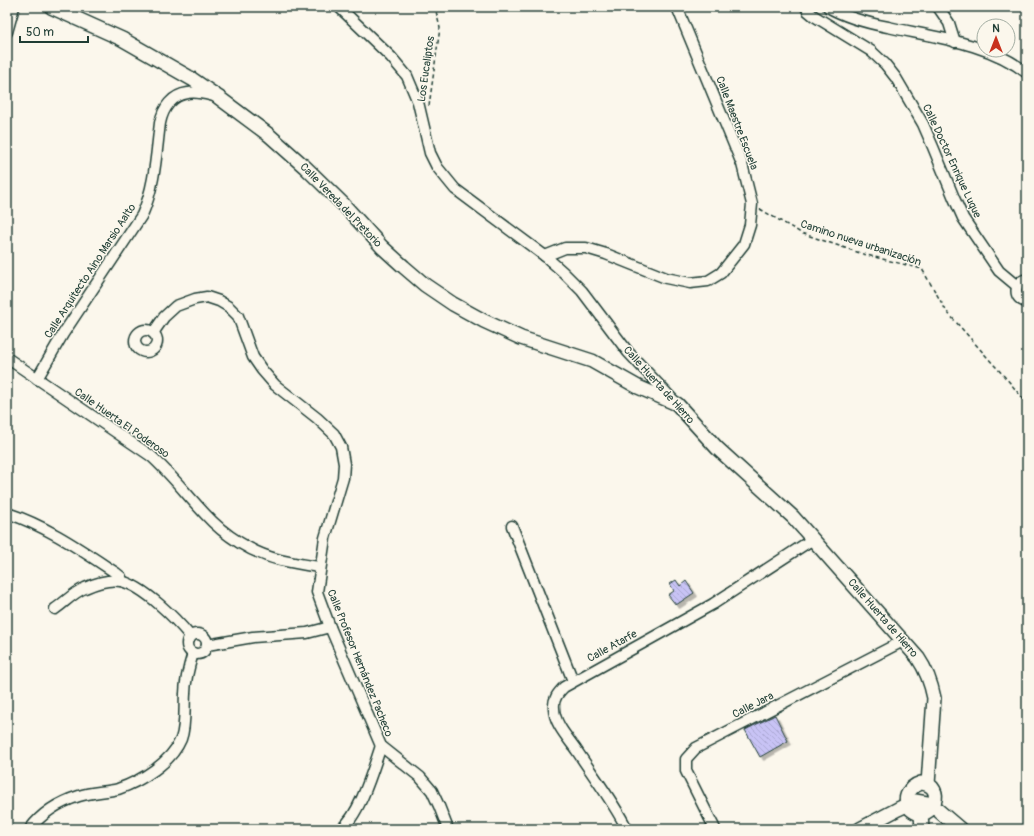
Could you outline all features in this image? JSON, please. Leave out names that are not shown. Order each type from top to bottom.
[{"type":"street","points":[[7,32],[14,7]]},
{"type":"street","name":"Calle Vereda del Pretorio","points":[[51,7],[122,39],[192,79],[218,97],[269,135],[344,205],[382,247],[425,285],[453,304],[520,338],[592,361],[638,387],[677,404]]},
{"type":"street","name":"Calle Huerta de Hierro","points":[[339,7],[391,57],[407,76],[418,102],[430,153],[437,167],[455,189],[545,256],[582,291],[628,352],[717,448],[793,517],[918,658],[926,670],[932,684],[934,698],[928,784]]},
{"type":"street","name":"Calle Maestre Escuela","points":[[545,256],[565,248],[586,248],[606,254],[666,278],[690,283],[708,281],[721,273],[744,244],[750,225],[752,204],[742,164],[677,7]]},
{"type":"street","name":"Calle Doctor Enrique Luque","points":[[806,7],[814,16],[871,51],[885,64],[896,78],[923,124],[963,218],[999,271],[1017,286],[1017,296],[1023,302],[1027,302]]},
{"type":"street","points":[[828,7],[839,14],[859,21],[955,42],[991,52],[1027,73]]},
{"type":"street","points":[[938,7],[949,24],[955,42]]},
{"type":"street","points":[[192,79],[189,92],[218,97]]},
{"type":"street","name":"Calle Arquitecto Aino Marsio Aalto","points":[[37,379],[63,334],[142,215],[148,202],[154,180],[162,114],[171,101],[176,97],[189,92]]},
{"type":"street","points":[[1017,286],[1023,280],[1027,279]]},
{"type":"street","name":"Calle Profesor Hernández Pacheco","points":[[153,333],[164,317],[176,306],[207,297],[219,301],[229,307],[238,316],[253,357],[262,370],[275,385],[317,418],[334,434],[341,447],[344,464],[343,478],[324,538],[316,592],[381,746],[420,777],[432,791],[448,829]]},
{"type":"street","name":"Calle Huerta El Poderoso","points":[[7,358],[151,456],[166,469],[206,516],[228,536],[248,548],[264,555],[281,560],[319,567]]},
{"type":"street","points":[[638,387],[648,382],[650,376]]},
{"type":"street","points":[[7,514],[41,526],[59,536],[116,573],[121,577],[121,581]]},
{"type":"street","points":[[512,526],[573,681]]},
{"type":"street","name":"Calle Atarfe","points":[[627,829],[612,802],[560,727],[554,709],[554,701],[557,694],[573,681],[714,604],[813,539]]},
{"type":"street","points":[[102,582],[104,577],[103,564]]},
{"type":"street","points":[[55,610],[83,588],[102,582],[121,581],[144,592],[170,614],[191,637]]},
{"type":"street","points":[[207,645],[253,637],[307,633],[330,627]]},
{"type":"street","points":[[198,634],[205,638],[207,645],[204,651],[196,654],[190,650],[188,643],[191,637],[198,634]]},
{"type":"street","name":"Calle Jara","points":[[715,829],[686,771],[686,758],[696,748],[903,641]]},
{"type":"street","points":[[30,829],[33,824],[55,806],[79,796],[118,788],[148,775],[167,759],[181,739],[184,721],[185,693],[193,652]]},
{"type":"street","points":[[341,829],[347,825],[353,816],[381,746]]},
{"type":"street","points":[[907,804],[907,793],[910,788],[915,785],[928,784],[933,789],[935,794],[934,803],[925,807]]},
{"type":"street","points":[[860,829],[907,804],[915,802],[960,829]]},
{"type":"street","points":[[922,829],[925,807]]},
{"type":"path","name":"Los Eucaliptos","points":[[429,111],[440,28],[435,7]]},
{"type":"path","name":"Camino nueva urbanización","points":[[752,204],[801,233],[863,254],[922,269],[947,312],[1027,404]]},
{"type":"building","points":[[676,580],[680,586],[686,581],[694,593],[676,605],[668,595],[674,591],[670,584]]},
{"type":"building","points":[[775,715],[788,741],[760,757],[745,730]]}]
